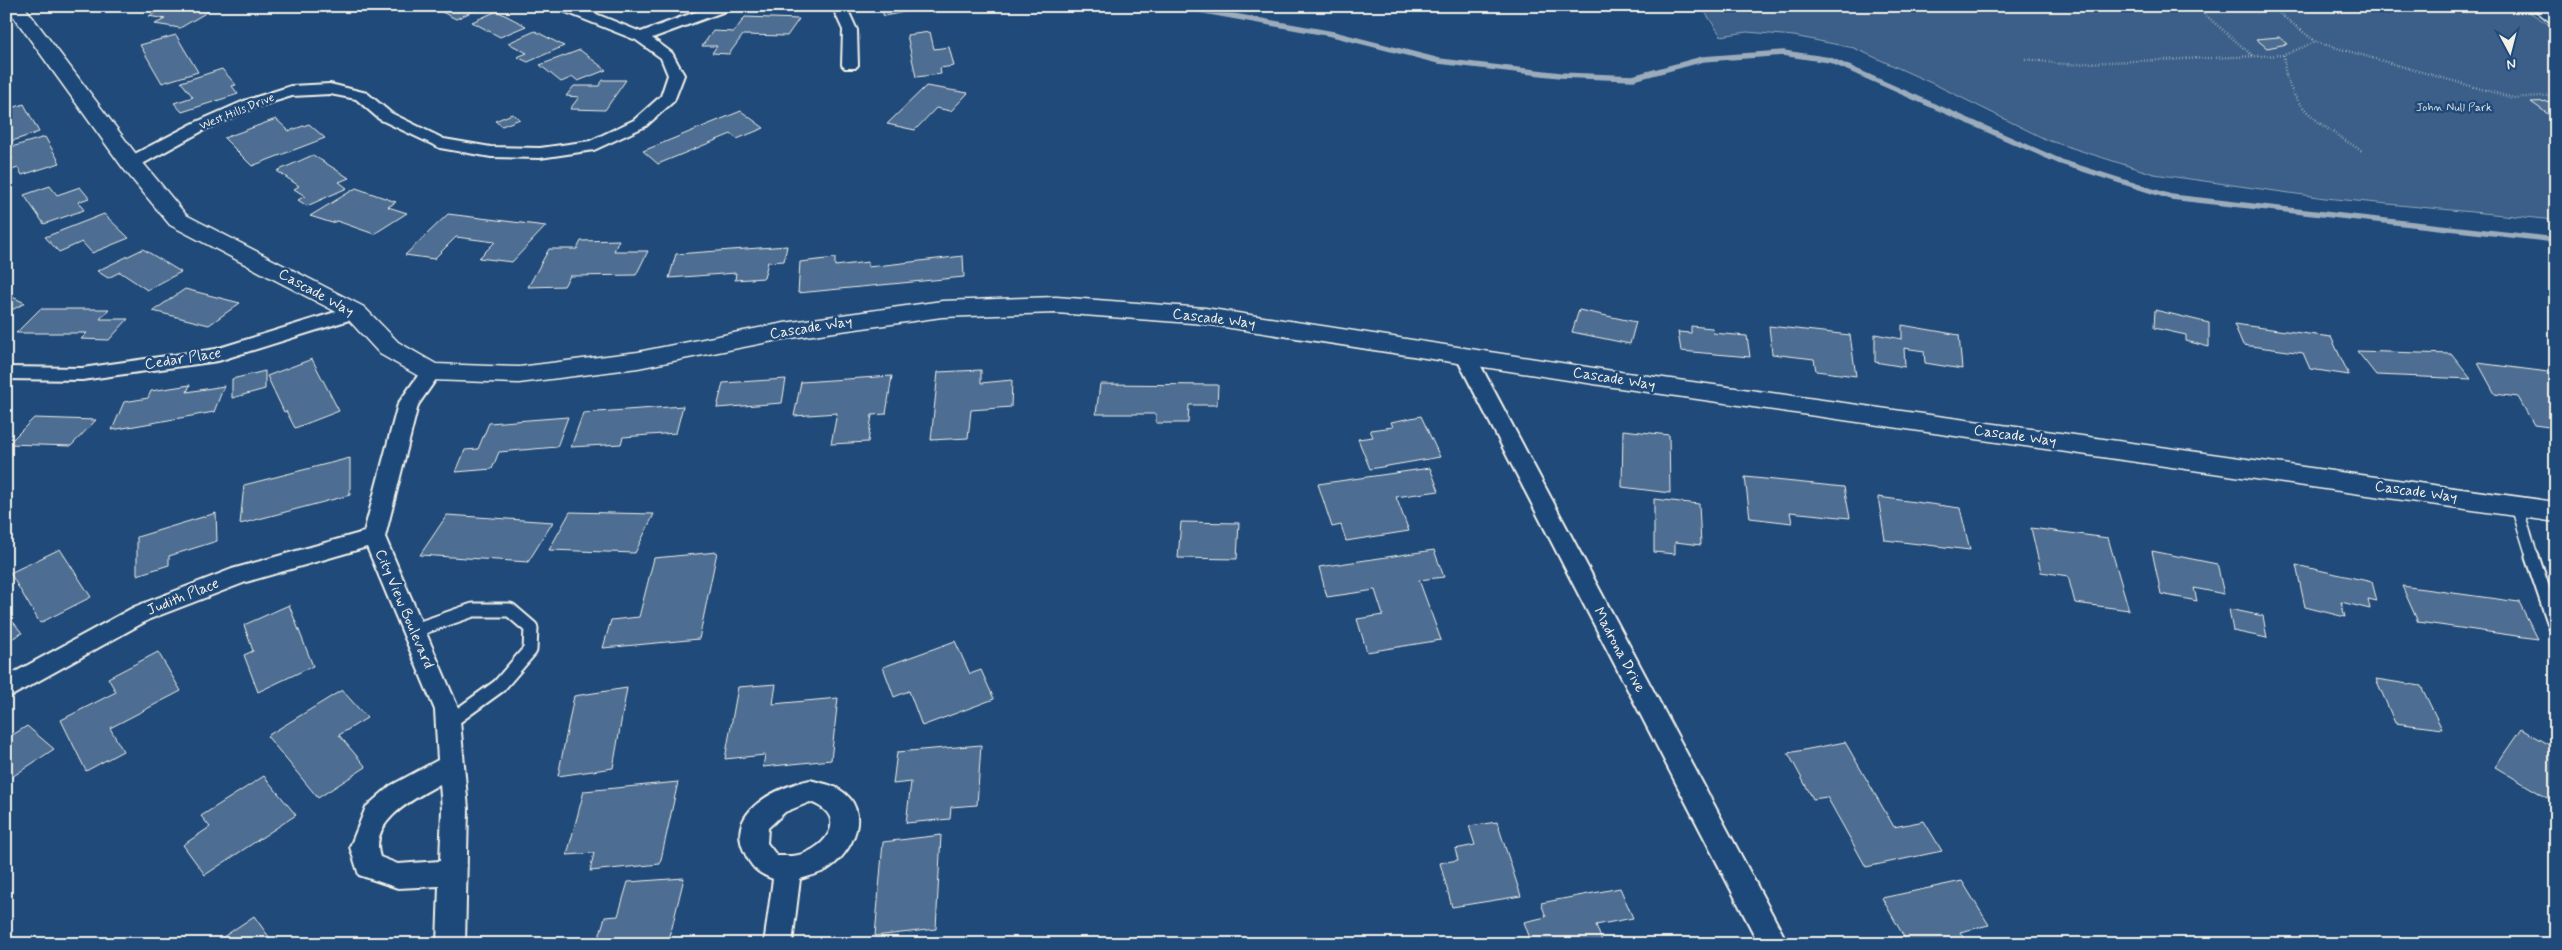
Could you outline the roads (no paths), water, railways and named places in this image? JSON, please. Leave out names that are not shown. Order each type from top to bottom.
[{"type":"street","name":"Cascade Way","points":[[14,6],[130,163],[178,220],[355,312],[389,348],[431,372],[519,375],[638,360],[784,331],[942,309],[1056,305],[1205,316],[1613,379],[2556,512]]},
{"type":"street","name":"West Hills Drive","points":[[130,163],[250,104],[291,91],[330,88],[361,96],[385,116],[440,143],[491,152],[540,153],[594,145],[640,123],[668,98],[676,75],[667,56],[641,37],[563,6]]},
{"type":"street","points":[[641,37],[726,6]]},
{"type":"street","points":[[839,6],[850,30],[850,65]]},
{"type":"street","points":[[2539,6],[2556,17]]},
{"type":"street","name":"Cedar Place","points":[[6,373],[82,374],[218,355],[355,312]]},
{"type":"street","name":"Madrona Drive","points":[[1465,356],[1774,944]]},
{"type":"street","name":"City View Boulevard","points":[[431,372],[408,404],[374,537],[412,631],[447,710],[455,809],[451,944]]},
{"type":"street","name":"Judith Place","points":[[6,689],[142,613],[240,575],[374,537]]},
{"type":"street","points":[[452,765],[399,794],[375,815],[363,847],[368,866],[398,876],[453,873]]},
{"type":"street","points":[[778,944],[788,870]]},
{"type":"lane","points":[[2516,507],[2545,599],[2556,627]]},
{"type":"lane","points":[[412,631],[473,610],[510,610],[531,628],[530,650],[499,686],[448,723]]},
{"type":"waterway","points":[[1177,6],[1333,34],[1439,61],[1560,75],[1633,78],[1703,59],[1783,53],[1830,60],[2061,162],[2171,197],[2556,240]]},
{"type":"park label","name":"John Null Park","points":[[2454,108]]}]
